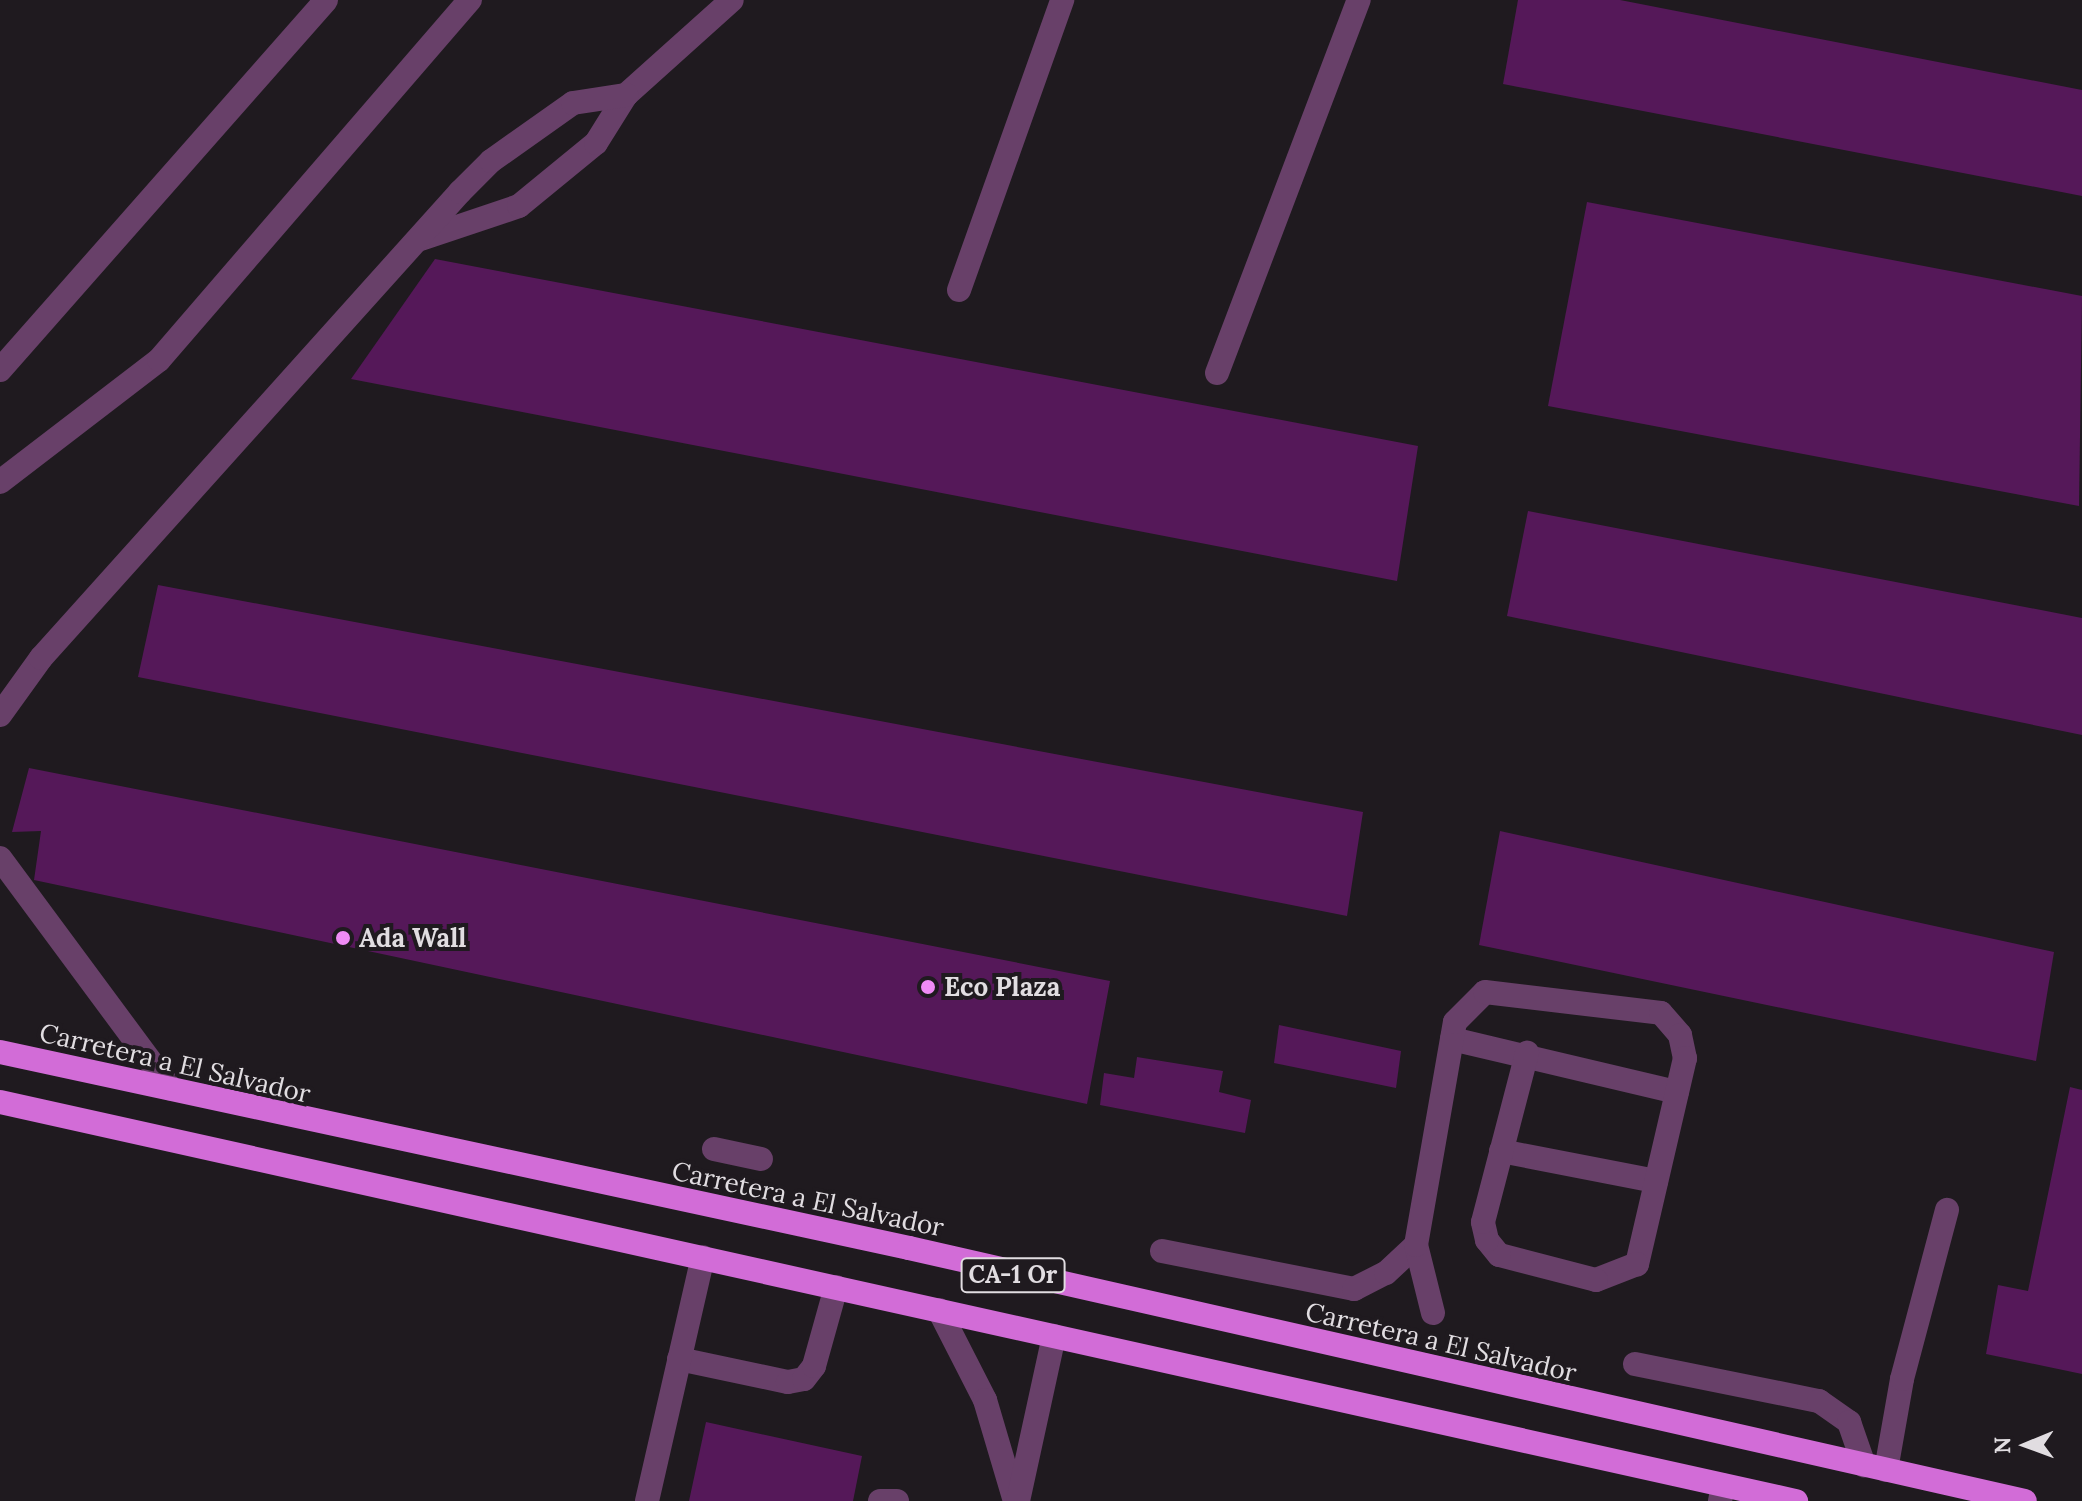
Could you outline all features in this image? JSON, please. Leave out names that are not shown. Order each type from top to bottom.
[{"type":"highway","name":"Carretera a El Salvador","points":[[0,1052],[909,1248],[2025,1501]]},
{"type":"highway","name":"CA-1 Or","points":[[0,1102],[1054,1336],[1721,1493],[1796,1501]]},
{"type":"street","points":[[0,370],[326,0]]},
{"type":"street","points":[[0,482],[159,360],[470,0]]},
{"type":"street","points":[[419,240],[519,206],[596,143],[626,95],[732,0]]},
{"type":"street","points":[[959,290],[1062,0]]},
{"type":"street","points":[[1217,373],[1359,0]]},
{"type":"street","points":[[0,715],[41,658],[491,161],[573,103],[626,95]]},
{"type":"street","points":[[0,858],[171,1089]]},
{"type":"street","points":[[1433,1313],[1416,1245],[1452,1039],[1467,1004],[1485,992],[1661,1013],[1680,1035],[1685,1058],[1637,1264],[1596,1280],[1499,1255],[1487,1240],[1483,1222],[1527,1053]]},
{"type":"street","points":[[1452,1039],[1527,1053],[1677,1092]]},
{"type":"street","points":[[714,1149],[761,1159]]},
{"type":"street","points":[[1501,1151],[1656,1181]]},
{"type":"street","points":[[1875,1468],[1947,1210]]},
{"type":"street","points":[[1162,1251],[1354,1289],[1386,1273],[1416,1245]]},
{"type":"street","points":[[647,1501],[703,1257]]},
{"type":"street","points":[[679,1359],[788,1382],[804,1379],[814,1366],[836,1287]]},
{"type":"street","points":[[939,1310],[985,1400],[1016,1501]]},
{"type":"street","points":[[1016,1501],[1054,1336]]},
{"type":"street","points":[[1635,1364],[1819,1401],[1849,1422],[1875,1468]]},
{"type":"street","points":[[880,1501],[897,1501]]},
{"type":"building","points":[[1518,0],[1620,0],[2082,90],[2082,196],[1503,84]]},
{"type":"building","points":[[1587,202],[2082,296],[2079,506],[1548,406]]},
{"type":"building","points":[[435,259],[1418,446],[1397,581],[351,379]]},
{"type":"building","points":[[1528,511],[2082,618],[2082,735],[1507,616]]},
{"type":"building","points":[[158,585],[1363,812],[1347,916],[138,677]]},
{"type":"building","points":[[29,768],[1110,981],[1087,1104],[34,880],[41,831],[12,832]]},
{"type":"building","points":[[1500,831],[2054,952],[2036,1061],[1479,945]]},
{"type":"building","points":[[1279,1025],[1401,1051],[1396,1088],[1274,1063]]},
{"type":"building","points":[[1137,1057],[1223,1071],[1219,1092],[1251,1100],[1245,1133],[1100,1105],[1104,1073],[1134,1078]]},
{"type":"building","points":[[2070,1087],[2082,1090],[2082,1374],[1986,1354],[1998,1285],[2028,1291]]},
{"type":"building","points":[[706,1422],[862,1456],[853,1501],[689,1501]]},
{"type":"place","name":"Ada Wall","points":[[343,938]]},
{"type":"place","name":"Eco Plaza","points":[[928,987]]}]
